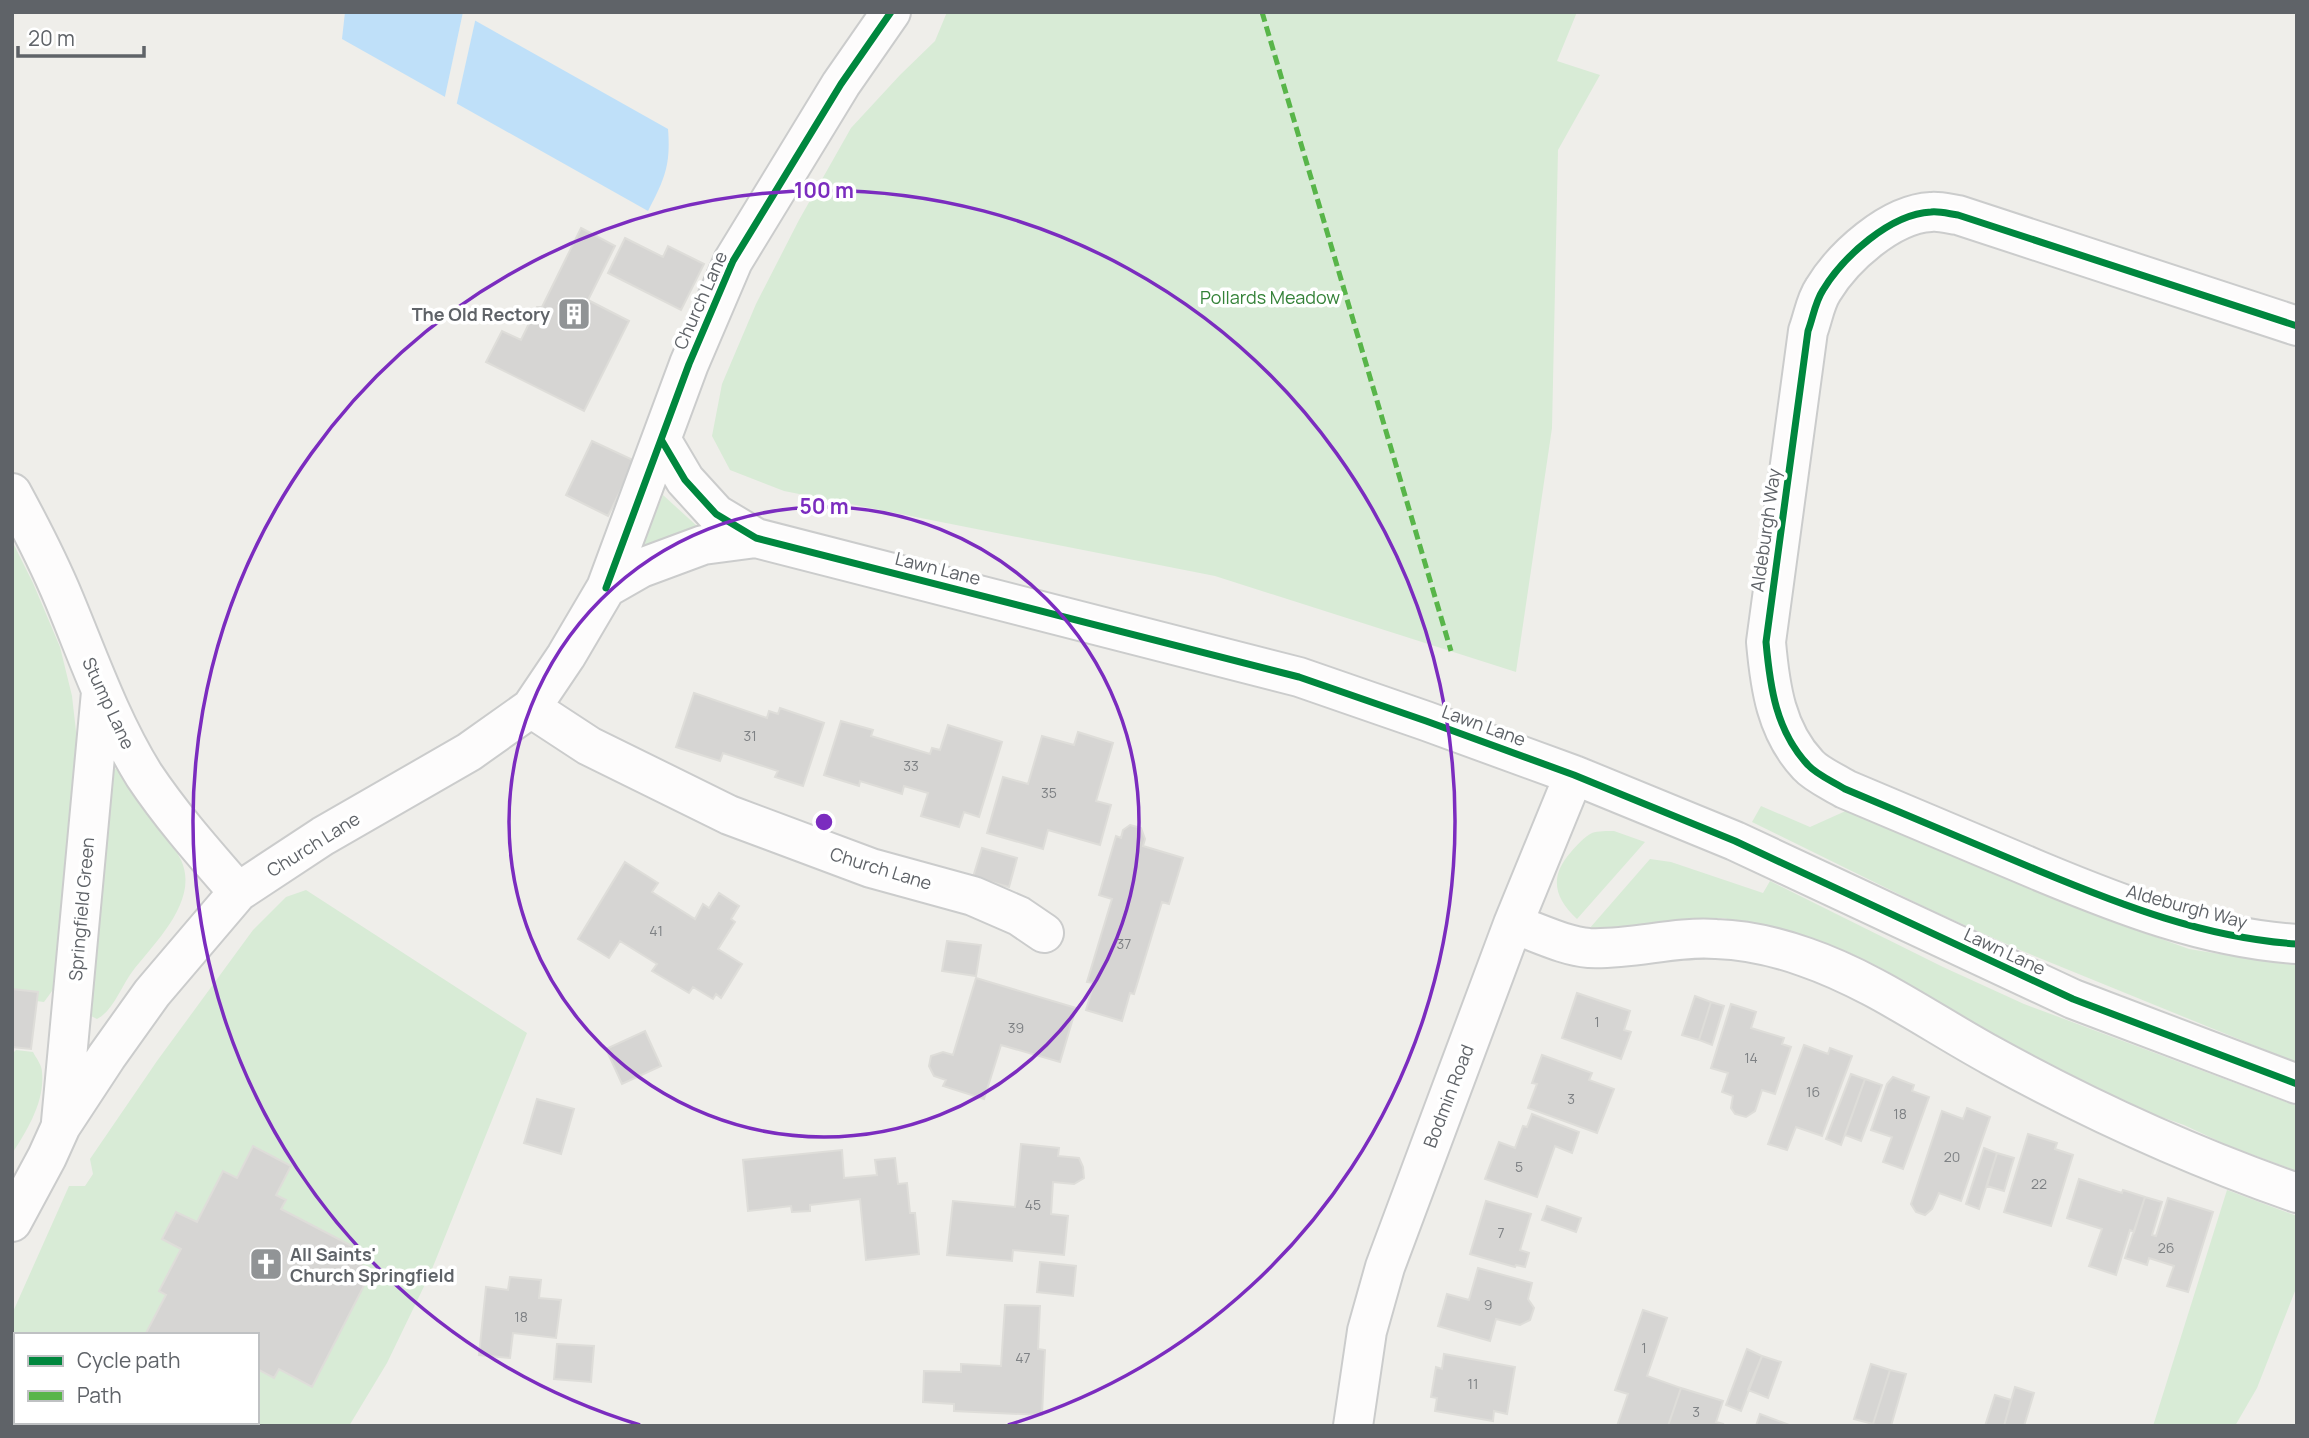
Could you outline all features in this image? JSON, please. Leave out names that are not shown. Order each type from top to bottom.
[{"type":"street","name":"Church Lane","points":[[238,892],[323,836],[469,752],[531,708],[566,656],[606,588],[689,364],[733,261],[841,84],[891,12]]},
{"type":"street","name":"Aldeburgh Way","points":[[2297,326],[1958,215],[1930,212],[1897,221],[1867,241],[1839,267],[1821,292],[1808,331],[1766,642],[1770,689],[1784,732],[1809,766],[1845,789],[2118,904],[2178,923],[2258,942],[2297,944]]},
{"type":"street","name":"Lawn Lane","points":[[662,441],[685,480],[716,514],[757,538],[1298,677],[1426,721],[1574,775],[1735,841],[2073,999],[2297,1084]]},
{"type":"street","name":"Stump Lane","points":[[12,493],[64,598],[101,692],[144,774],[186,833],[238,892]]},
{"type":"street","name":"Lawn Lane","points":[[606,588],[641,568],[703,545],[757,538]]},
{"type":"street","name":"Springfield Green","points":[[61,1126],[101,692]]},
{"type":"street","name":"Church Lane","points":[[531,708],[589,746],[729,815],[871,868],[973,896],[1019,916],[1044,933]]},
{"type":"street","name":"Bodmin Road","points":[[1353,1426],[1367,1331],[1385,1267],[1513,924],[1574,775]]},
{"type":"street","name":"Springfield Green","points":[[12,1222],[61,1126],[152,993],[238,892]]},
{"type":"street","points":[[1513,924],[1587,948],[1715,938],[1763,945],[1804,956],[1858,978],[2081,1103],[2168,1144],[2297,1194]]},
{"type":"green space","name":"Pollards Meadow","points":[[947,12],[1577,12],[1557,61],[1600,75],[1558,150],[1552,428],[1516,672],[1215,576],[784,491],[730,470],[712,436],[722,384],[756,304],[851,128],[935,41]]},
{"type":"green space","points":[[663,495],[698,527],[645,548],[642,545]]},
{"type":"green space","points":[[12,541],[60,647],[72,696],[78,749],[55,987],[44,1002],[12,998]]},
{"type":"green space","points":[[111,766],[125,779],[177,853],[185,875],[180,906],[172,920],[132,972],[112,1005],[97,1019],[89,1015]]},
{"type":"green space","points":[[1859,805],[2120,924],[2189,949],[2256,960],[2297,962],[2297,1063],[2020,950],[1931,910],[1752,822],[1761,806],[1810,827]]},
{"type":"green space","points":[[1614,831],[1645,842],[1577,919],[1559,895],[1559,870],[1586,836],[1594,832]]},
{"type":"green space","points":[[1650,859],[1671,862],[1763,893],[1770,881],[2024,1004],[2297,1106],[2297,1171],[2229,1146],[2089,1087],[1940,1005],[1887,971],[1846,951],[1776,929],[1723,918],[1589,929]]},
{"type":"green space","points":[[306,890],[527,1033],[430,1274],[387,1363],[349,1426],[12,1426],[12,1314],[69,1186],[85,1186],[93,1174],[90,1159],[157,1061],[253,930],[286,897]]},
{"type":"green space","points":[[16,1050],[33,1052],[41,1067],[42,1083],[34,1115],[12,1154],[12,1054]]},
{"type":"green space","points":[[2227,1190],[2297,1216],[2297,1286],[2257,1388],[2235,1426],[2153,1426]]},
{"type":"water","points":[[345,12],[460,12],[668,129],[665,172],[648,211],[342,39]]},
{"type":"pier","points":[[463,12],[476,17],[456,107],[444,101]]},
{"type":"building","name":"The Old Rectory","points":[[581,228],[615,246],[588,300],[629,321],[584,411],[486,362],[502,331],[521,340],[537,307],[542,307]]},
{"type":"building","points":[[625,238],[663,257],[668,246],[704,264],[681,310],[608,273]]},
{"type":"building","points":[[592,441],[635,461],[608,516],[566,495]]},
{"type":"building","points":[[694,693],[767,718],[769,711],[778,714],[780,708],[824,723],[803,786],[775,777],[778,771],[723,753],[720,761],[676,747]]},
{"type":"building","points":[[841,721],[873,730],[871,736],[930,754],[932,748],[940,750],[948,725],[1002,742],[979,817],[964,812],[959,827],[921,816],[928,793],[904,786],[902,794],[860,781],[859,786],[824,775]]},
{"type":"building","points":[[1078,732],[1113,743],[1096,801],[1111,805],[1100,845],[1048,830],[1043,849],[987,833],[1003,777],[1028,784],[1042,736],[1074,745]]},
{"type":"building","points":[[1130,825],[1141,828],[1145,839],[1143,846],[1183,858],[1169,904],[1162,902],[1134,994],[1130,993],[1122,1021],[1086,1010],[1094,983],[1087,982],[1112,899],[1099,895],[1116,836],[1121,838],[1123,830]]},
{"type":"building","points":[[982,848],[1017,858],[1009,887],[973,877]]},
{"type":"building","points":[[625,862],[658,883],[652,892],[695,919],[703,904],[709,908],[719,893],[739,906],[731,919],[735,922],[718,949],[742,964],[721,998],[716,994],[713,999],[693,987],[689,993],[652,971],[657,964],[620,941],[609,958],[578,939]]},
{"type":"building","points":[[947,941],[981,945],[976,976],[942,971]]},
{"type":"building","points":[[976,978],[1076,1008],[1060,1062],[1001,1045],[984,1099],[943,1086],[946,1080],[934,1076],[929,1066],[931,1056],[943,1052],[953,1055]]},
{"type":"building","points":[[12,989],[38,992],[31,1049],[12,1047]]},
{"type":"building","points":[[1577,993],[1630,1011],[1624,1030],[1631,1032],[1621,1059],[1562,1038]]},
{"type":"building","points":[[1695,996],[1711,1002],[1699,1040],[1682,1035]]},
{"type":"building","points":[[1711,1002],[1724,1006],[1712,1045],[1699,1040]]},
{"type":"building","points":[[1731,1004],[1756,1012],[1751,1028],[1784,1038],[1782,1044],[1791,1047],[1775,1094],[1762,1090],[1755,1111],[1746,1117],[1735,1114],[1731,1108],[1733,1096],[1722,1092],[1728,1073],[1711,1068]]},
{"type":"building","points":[[645,1031],[661,1066],[622,1084],[606,1049]]},
{"type":"building","points":[[1804,1045],[1828,1054],[1830,1048],[1852,1056],[1822,1136],[1796,1127],[1787,1150],[1768,1144]]},
{"type":"building","points":[[1542,1055],[1592,1073],[1589,1080],[1614,1089],[1597,1133],[1528,1108],[1537,1084],[1532,1083]]},
{"type":"building","points":[[1851,1074],[1865,1079],[1841,1145],[1826,1139]]},
{"type":"building","points":[[1893,1077],[1914,1085],[1912,1091],[1929,1097],[1903,1169],[1883,1162],[1892,1137],[1871,1130],[1887,1084]]},
{"type":"building","points":[[1865,1079],[1882,1085],[1861,1141],[1845,1135]]},
{"type":"building","points":[[537,1099],[574,1109],[561,1154],[524,1143]]},
{"type":"building","points":[[1967,1108],[1990,1117],[1961,1201],[1939,1193],[1932,1209],[1925,1215],[1916,1212],[1911,1204],[1942,1111],[1963,1119]]},
{"type":"building","points":[[1532,1114],[1579,1132],[1572,1153],[1555,1146],[1537,1197],[1485,1179],[1499,1142],[1515,1148],[1523,1126],[1527,1127]]},
{"type":"building","points":[[2028,1134],[2057,1143],[2055,1149],[2073,1155],[2051,1226],[2004,1212]]},
{"type":"building","points":[[1021,1144],[1059,1148],[1058,1156],[1079,1158],[1083,1167],[1084,1178],[1074,1184],[1053,1182],[1051,1214],[1068,1216],[1064,1255],[1013,1250],[1012,1261],[947,1255],[953,1201],[1015,1207]]},
{"type":"building","name":"All Saints' Church Springfield","points":[[253,1146],[291,1166],[276,1195],[286,1200],[281,1209],[352,1246],[346,1258],[372,1270],[312,1387],[279,1369],[274,1378],[259,1370],[259,1333],[146,1333],[166,1295],[159,1291],[181,1249],[162,1239],[176,1212],[197,1222],[223,1171],[237,1178]]},
{"type":"building","points":[[1984,1148],[1997,1153],[1979,1209],[1966,1204]]},
{"type":"building","points":[[842,1150],[844,1178],[877,1175],[875,1160],[895,1158],[898,1184],[907,1183],[910,1213],[915,1213],[919,1254],[866,1260],[860,1199],[810,1205],[810,1211],[792,1212],[791,1206],[748,1211],[743,1160]]},
{"type":"building","points":[[1997,1153],[2014,1158],[2004,1191],[1987,1186]]},
{"type":"building","points":[[2079,1179],[2122,1193],[2123,1190],[2145,1197],[2134,1232],[2130,1230],[2116,1275],[2089,1266],[2102,1229],[2067,1218]]},
{"type":"building","points":[[2145,1197],[2162,1202],[2152,1235],[2156,1236],[2168,1198],[2213,1212],[2188,1292],[2167,1286],[2174,1266],[2149,1258],[2147,1265],[2125,1258]]},
{"type":"building","points":[[1486,1201],[1531,1214],[1520,1250],[1529,1253],[1525,1267],[1515,1267],[1470,1254]]},
{"type":"building","points":[[1547,1206],[1581,1218],[1576,1232],[1542,1220]]},
{"type":"building","points":[[1040,1262],[1076,1266],[1073,1296],[1037,1292]]},
{"type":"building","points":[[1478,1268],[1532,1283],[1528,1299],[1534,1308],[1530,1320],[1520,1325],[1496,1319],[1490,1341],[1438,1326],[1447,1294],[1469,1300]]},
{"type":"building","points":[[510,1277],[541,1280],[539,1298],[561,1300],[556,1338],[513,1333],[510,1358],[479,1355],[486,1287],[508,1290]]},
{"type":"building","points":[[1005,1305],[1040,1306],[1038,1349],[1045,1350],[1042,1415],[954,1411],[954,1404],[923,1402],[924,1371],[961,1372],[961,1364],[1001,1366]]},
{"type":"building","points":[[1643,1310],[1667,1318],[1647,1376],[1681,1388],[1668,1426],[1617,1426],[1628,1394],[1615,1390]]},
{"type":"building","points":[[557,1344],[594,1346],[591,1382],[554,1379]]},
{"type":"building","points":[[1747,1349],[1762,1356],[1741,1411],[1726,1405]]},
{"type":"building","points":[[1444,1354],[1515,1367],[1507,1414],[1494,1411],[1493,1421],[1435,1411],[1437,1398],[1431,1397],[1436,1367],[1442,1369]]},
{"type":"building","points":[[1762,1356],[1781,1362],[1768,1398],[1748,1390]]},
{"type":"building","points":[[1871,1364],[1890,1370],[1873,1424],[1854,1419]]},
{"type":"building","points":[[1890,1370],[1906,1374],[1891,1426],[1879,1426],[1873,1424]]},
{"type":"building","points":[[2015,1387],[2034,1393],[2024,1426],[2004,1426]]},
{"type":"building","points":[[1681,1388],[1723,1401],[1716,1422],[1723,1424],[1722,1426],[1668,1426]]},
{"type":"building","points":[[1995,1395],[2011,1400],[2004,1426],[1985,1426]]},
{"type":"building","points":[[1760,1414],[1792,1426],[1756,1426]]},
{"type":"marked path","points":[[1262,12],[1451,651]]},
{"type":"cycle path","points":[[606,588],[689,364],[733,261],[841,84],[891,12]]},
{"type":"cycle path","points":[[2297,326],[1958,215],[1934,212],[1915,215],[1884,229],[1855,251],[1832,277],[1818,300],[1808,331],[1766,642],[1776,708],[1788,738],[1812,769],[1845,789],[2037,870],[2164,918],[2229,935],[2297,944]]},
{"type":"cycle path","points":[[662,441],[685,480],[716,514],[756,538],[1299,677],[1426,721],[1574,775],[1735,841],[2073,999],[2297,1084]]},
{"type":"place","name":"The Old Rectory","points":[[574,314]]},
{"type":"place","name":"All Saints' Church Springfield","points":[[266,1264]]}]
